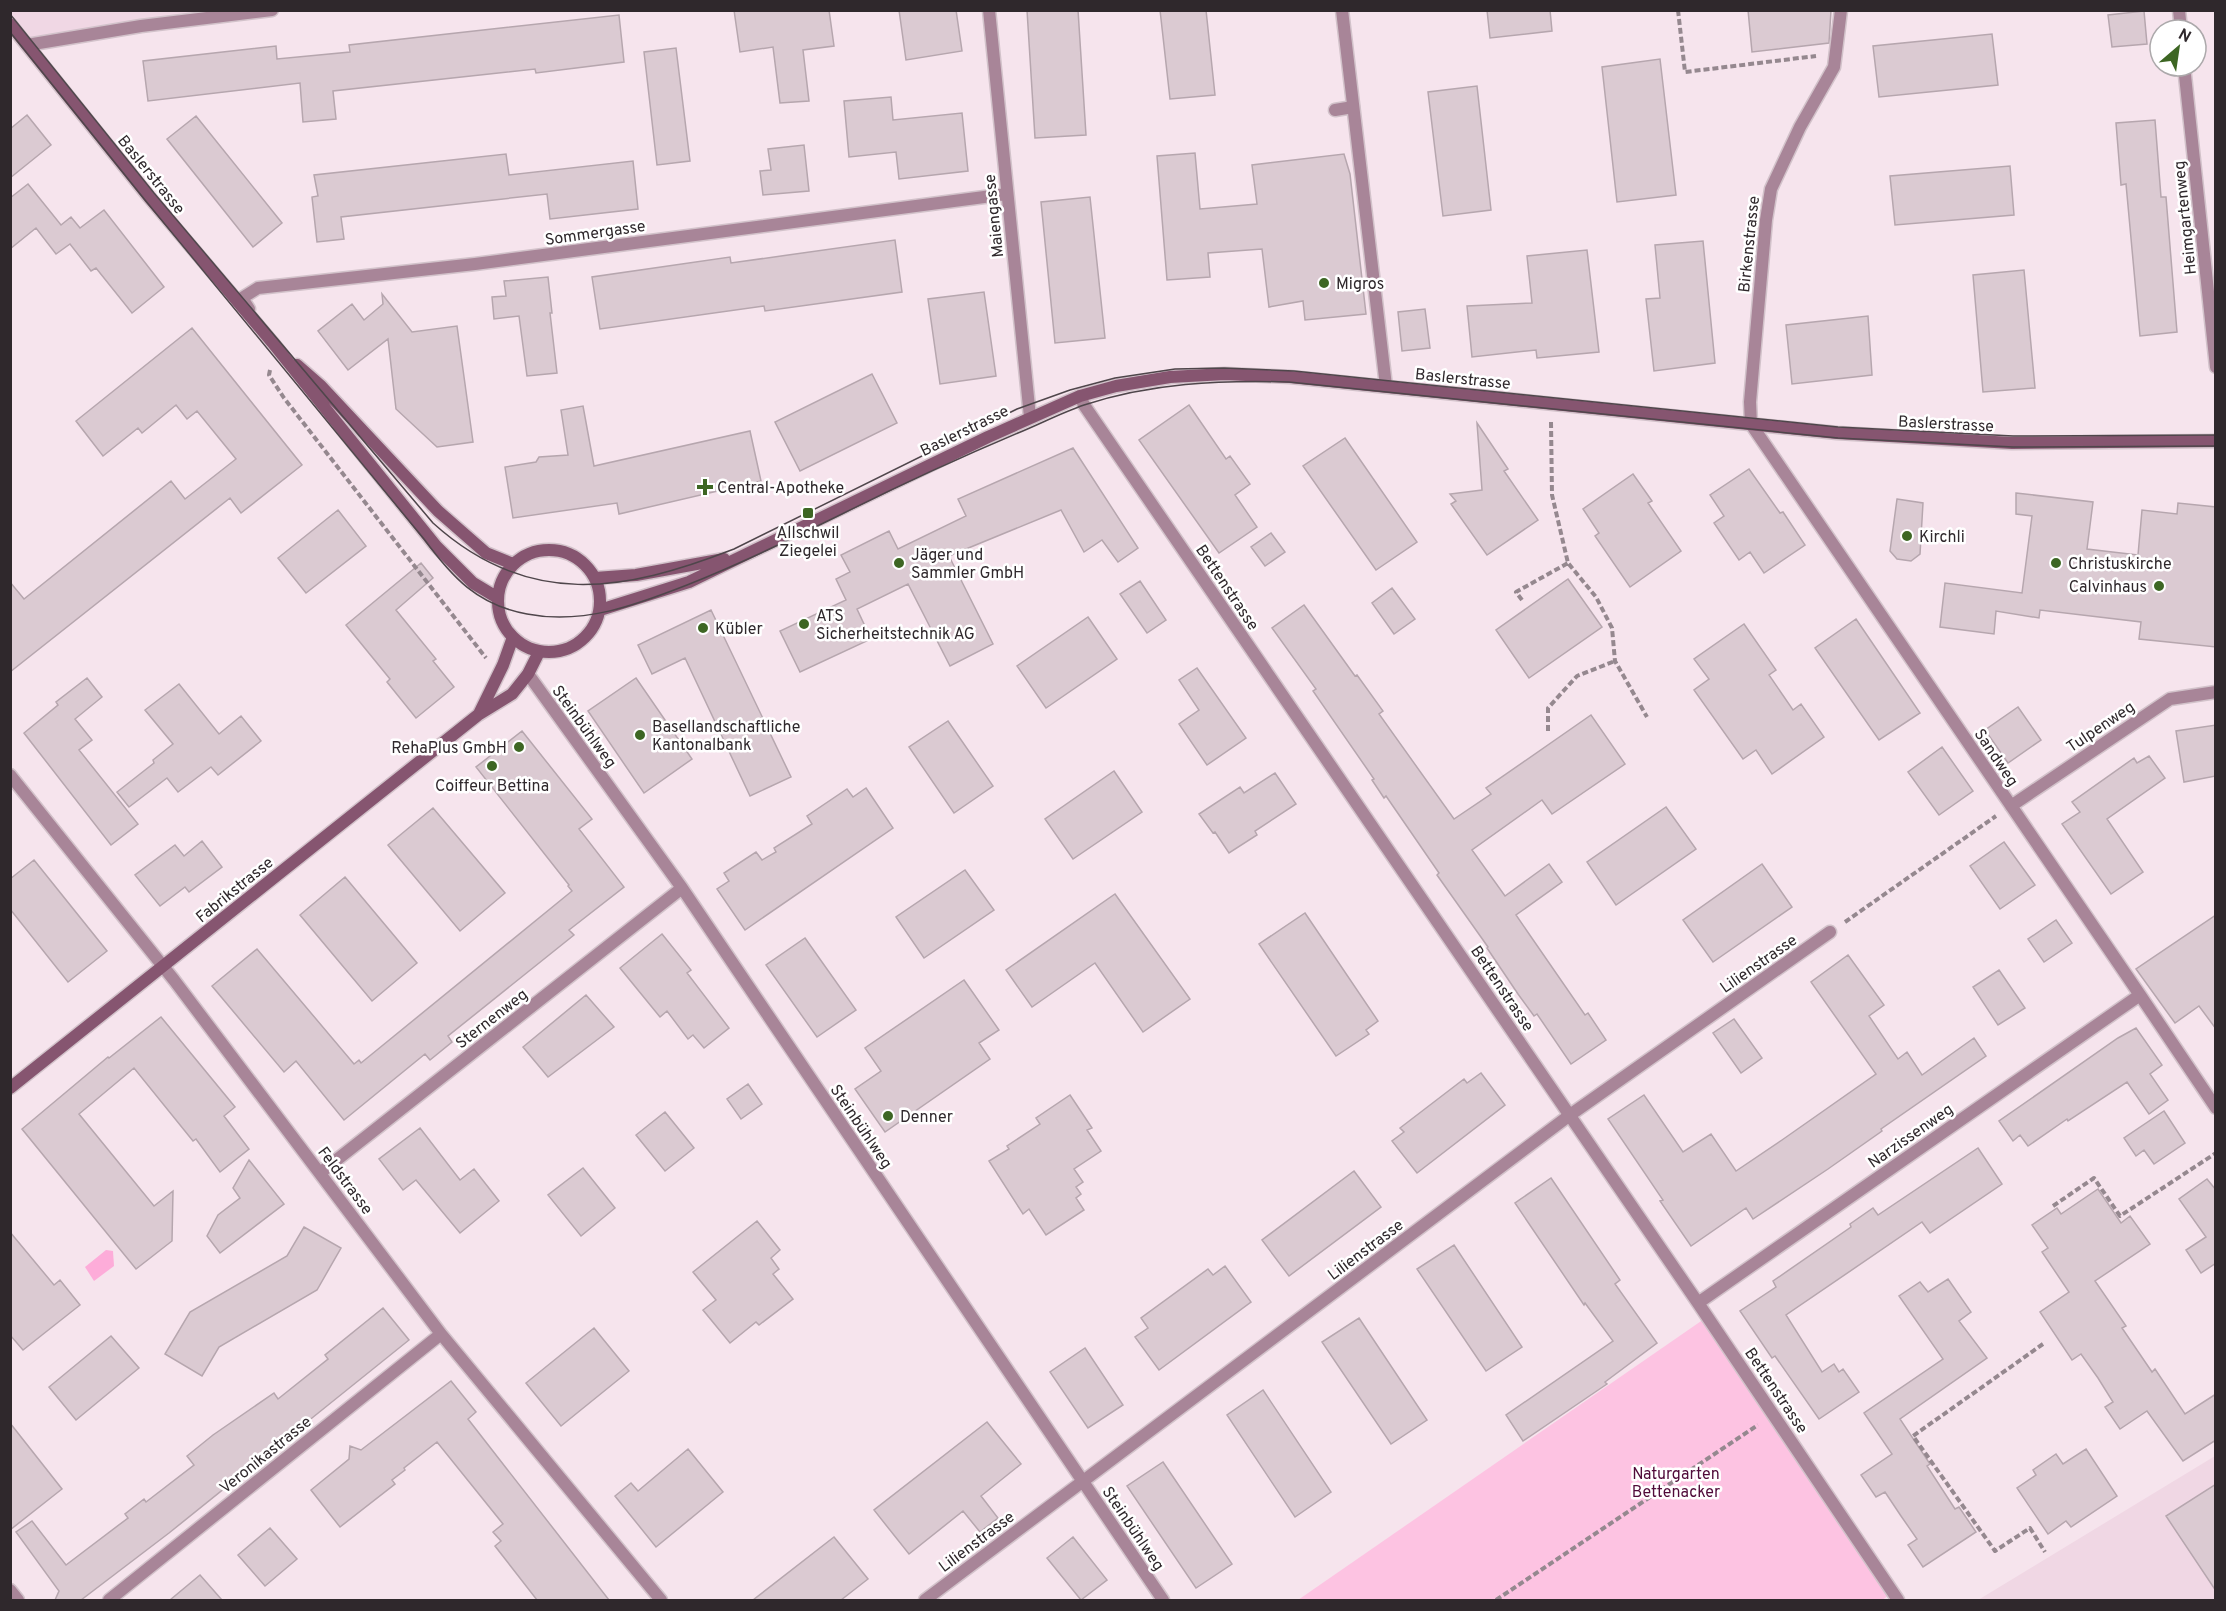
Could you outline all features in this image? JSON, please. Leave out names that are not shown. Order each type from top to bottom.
[{"type":"main road","name":"Baslerstrasse","points":[[10,24],[436,546],[473,583],[498,598]]},
{"type":"main road","name":"Baslerstrasse","points":[[273,344],[321,386],[438,511],[486,554],[513,564]]},
{"type":"main road","name":"Baslerstrasse","points":[[600,610],[689,582],[1030,417],[1080,396],[1116,386],[1170,377],[1225,374],[1386,386],[1838,433],[2012,443],[2216,441]]},
{"type":"main road","points":[[537,551],[564,552],[577,558],[595,578],[600,597],[597,621],[587,636],[573,647],[556,652],[539,652],[524,646],[504,626],[500,616],[498,598],[501,583],[513,564],[525,556],[537,551]]},
{"type":"main road","name":"Baslerstrasse","points":[[595,578],[670,569],[743,554]]},
{"type":"main road","name":"Fabrikstrasse","points":[[478,715],[503,665],[513,637]]},
{"type":"main road","name":"Fabrikstrasse","points":[[10,1088],[478,715],[512,694],[528,674],[539,652]]},
{"type":"street","points":[[27,45],[141,26],[272,10]]},
{"type":"street","name":"Maiengasse","points":[[989,10],[1030,417]]},
{"type":"street","points":[[1342,10],[1386,386]]},
{"type":"street","name":"Birkenstrasse","points":[[1751,424],[1751,390],[1766,220],[1771,189],[1800,127],[1834,67],[1841,10]]},
{"type":"street","name":"Heimgartenweg","points":[[2185,78],[2216,367]]},
{"type":"street","points":[[1335,110],[1353,108]]},
{"type":"street","name":"Sommergasse","points":[[273,344],[242,298],[258,288],[475,264],[1007,194]]},
{"type":"street","name":"Bettenstrasse","points":[[1080,396],[1898,1600]]},
{"type":"street","name":"Sandweg","points":[[1751,424],[2216,1108]]},
{"type":"street","name":"Steinbühlweg","points":[[528,674],[682,888],[1163,1600]]},
{"type":"street","name":"Tulpenweg","points":[[2011,806],[2170,699],[2216,692]]},
{"type":"street","name":"Feldstrasse","points":[[10,775],[163,967],[441,1334],[661,1600]]},
{"type":"street","name":"Sternenweg","points":[[320,1173],[682,888]]},
{"type":"street","name":"Lilienstrasse","points":[[926,1600],[1570,1115],[1830,932]]},
{"type":"street","name":"Narzissenweg","points":[[1698,1303],[2140,995]]},
{"type":"street","name":"Veronikastrasse","points":[[109,1600],[441,1334]]},
{"type":"street","points":[[10,1590],[18,1600]]},
{"type":"path","points":[[1678,10],[1685,72],[1836,53]]},
{"type":"path","points":[[273,344],[269,375],[284,398],[488,660]]},
{"type":"path","points":[[1551,404],[1552,495],[1568,563],[1596,597],[1612,628],[1615,660],[1647,717]]},
{"type":"path","points":[[1522,600],[1516,592],[1568,563]]},
{"type":"path","points":[[1548,731],[1548,708],[1577,676],[1615,660]]},
{"type":"path","points":[[1830,932],[2011,806]]},
{"type":"path","points":[[2053,1206],[2094,1178],[2120,1216],[2216,1153]]},
{"type":"path","points":[[2043,1344],[1913,1436],[1995,1551],[2030,1528],[2045,1552]]},
{"type":"path","points":[[1496,1600],[1773,1415]]},
{"type":"shaded area","points":[[11,10],[252,10],[36,45],[11,24]]},
{"type":"shaded area","points":[[106,1250],[113,1251],[114,1266],[94,1281],[85,1267]]},
{"type":"shaded area","points":[[2215,1456],[2215,1600],[1978,1600]]},
{"type":"green space","name":"Naturgarten Bettenacker","points":[[1707,1317],[1893,1593],[1882,1600],[1298,1600]]},
{"type":"building","points":[[734,10],[829,10],[834,46],[803,50],[809,101],[780,103],[773,47],[740,52]]},
{"type":"building","points":[[899,10],[956,10],[962,51],[906,60]]},
{"type":"building","points":[[1027,10],[1078,10],[1086,135],[1035,138]]},
{"type":"building","points":[[1160,10],[1206,10],[1215,95],[1170,99]]},
{"type":"building","points":[[1487,10],[1550,10],[1552,31],[1490,38]]},
{"type":"building","points":[[1748,10],[1831,10],[1829,43],[1752,52]]},
{"type":"building","points":[[2144,11],[2147,44],[2112,47],[2108,15]]},
{"type":"building","points":[[619,15],[624,62],[536,73],[535,69],[333,91],[336,119],[303,122],[300,83],[148,101],[143,61],[276,46],[277,59],[350,52],[349,45]]},
{"type":"building","points":[[1992,34],[1998,85],[1879,97],[1873,46]]},
{"type":"building","points":[[676,48],[690,161],[657,165],[644,52]]},
{"type":"building","points":[[1660,59],[1676,195],[1617,202],[1602,67]]},
{"type":"building","points":[[1477,86],[1491,210],[1443,216],[1428,92]]},
{"type":"building","points":[[891,97],[893,120],[962,113],[968,171],[899,179],[896,152],[849,157],[844,101]]},
{"type":"building","points":[[27,115],[51,145],[10,178],[10,129]]},
{"type":"building","points":[[196,116],[282,223],[253,247],[167,139]]},
{"type":"building","points":[[2155,120],[2161,197],[2166,197],[2177,332],[2140,336],[2126,184],[2121,185],[2116,123]]},
{"type":"building","points":[[804,145],[809,191],[763,195],[760,171],[771,170],[768,149]]},
{"type":"building","points":[[1195,153],[1200,209],[1257,204],[1252,165],[1344,154],[1350,174],[1366,314],[1305,320],[1303,301],[1269,307],[1262,249],[1208,253],[1210,277],[1167,280],[1157,156]]},
{"type":"building","points":[[506,154],[509,175],[633,161],[638,209],[550,219],[547,194],[341,217],[344,239],[317,242],[312,197],[318,196],[314,175]]},
{"type":"building","points":[[2010,166],[2014,215],[1895,225],[1890,176]]},
{"type":"building","points":[[28,184],[61,225],[71,217],[80,228],[104,210],[164,287],[132,313],[96,268],[91,271],[70,244],[56,254],[36,228],[10,249],[10,198]]},
{"type":"building","points":[[1090,197],[1105,338],[1055,343],[1041,202]]},
{"type":"building","points":[[895,240],[902,292],[765,311],[764,306],[600,329],[592,277],[730,257],[731,263]]},
{"type":"building","points":[[1703,241],[1715,363],[1654,371],[1646,299],[1660,298],[1655,245]]},
{"type":"building","points":[[1587,250],[1599,352],[1537,358],[1536,350],[1472,357],[1467,306],[1532,303],[1527,256]]},
{"type":"building","points":[[2024,270],[2035,388],[1983,392],[1973,275]]},
{"type":"building","points":[[548,277],[557,373],[527,376],[519,316],[494,319],[492,297],[506,296],[504,281]]},
{"type":"building","points":[[984,292],[996,376],[940,384],[928,299]]},
{"type":"building","points":[[382,294],[412,332],[457,326],[473,442],[437,447],[396,409],[388,339],[348,370],[318,331],[352,304],[364,320],[383,304]]},
{"type":"building","points":[[1425,309],[1430,348],[1402,351],[1398,312]]},
{"type":"building","points":[[1868,316],[1872,375],[1792,384],[1786,325]]},
{"type":"building","points":[[192,328],[302,465],[241,513],[230,498],[10,672],[10,582],[24,599],[171,481],[185,499],[236,459],[197,411],[187,419],[176,405],[142,433],[138,428],[103,456],[76,421]]},
{"type":"building","points":[[872,374],[897,423],[800,471],[775,422]]},
{"type":"building","points":[[1189,405],[1226,459],[1230,456],[1250,484],[1235,495],[1257,527],[1219,553],[1139,440]]},
{"type":"building","points":[[583,406],[594,466],[750,431],[761,481],[619,514],[617,503],[513,518],[505,467],[536,462],[539,457],[568,455],[561,410]]},
{"type":"building","points":[[1477,423],[1508,469],[1504,471],[1538,520],[1487,555],[1451,504],[1456,501],[1450,494],[1482,490]]},
{"type":"building","points":[[1345,438],[1417,542],[1376,570],[1303,466]]},
{"type":"building","points":[[1073,448],[1138,548],[1118,562],[1102,540],[1084,552],[1061,510],[949,556],[993,644],[950,666],[908,584],[857,609],[871,639],[800,672],[780,631],[846,600],[836,579],[850,572],[841,555],[889,531],[898,549],[966,516],[958,499]]},
{"type":"building","points":[[1749,469],[1780,513],[1783,512],[1805,545],[1764,573],[1750,552],[1739,560],[1714,523],[1724,516],[1710,495]]},
{"type":"building","points":[[1633,474],[1652,501],[1648,503],[1681,551],[1630,587],[1595,536],[1599,533],[1583,509]]},
{"type":"building","points":[[2016,493],[2093,502],[2087,549],[2138,555],[2142,510],[2177,514],[2178,503],[2216,507],[2216,647],[2139,639],[2141,622],[2040,610],[2039,618],[1996,611],[1994,634],[1940,627],[1945,583],[2022,593],[2032,516],[2016,514]]},
{"type":"building","name":"Kirchli","points":[[1897,499],[1923,503],[1920,554],[1911,561],[1897,559],[1890,551]]},
{"type":"building","points":[[338,510],[366,546],[306,593],[278,558]]},
{"type":"building","points":[[1271,533],[1285,552],[1265,566],[1251,547]]},
{"type":"building","points":[[421,563],[433,578],[396,610],[436,659],[433,661],[454,687],[416,718],[387,682],[390,679],[346,625]]},
{"type":"building","points":[[1568,579],[1602,627],[1529,678],[1496,630]]},
{"type":"building","points":[[1140,581],[1166,620],[1147,633],[1120,594]]},
{"type":"building","points":[[1392,588],[1415,619],[1394,634],[1372,603]]},
{"type":"building","points":[[1304,605],[1383,711],[1379,714],[1454,819],[1491,794],[1486,788],[1591,715],[1625,764],[1552,814],[1542,800],[1472,850],[1505,896],[1549,864],[1562,882],[1516,915],[1585,1015],[1588,1013],[1606,1040],[1571,1064],[1537,1014],[1534,1016],[1518,994],[1437,875],[1439,873],[1386,796],[1384,798],[1372,780],[1374,779],[1313,691],[1316,689],[1272,628]]},
{"type":"building","points":[[711,610],[791,777],[750,796],[685,658],[652,674],[638,645]]},
{"type":"building","points":[[1088,617],[1117,659],[1046,708],[1017,666]]},
{"type":"building","points":[[1856,619],[1920,713],[1879,740],[1815,648]]},
{"type":"building","points":[[1744,624],[1776,670],[1769,675],[1793,710],[1801,704],[1824,737],[1772,774],[1756,750],[1743,759],[1694,690],[1709,679],[1694,659]]},
{"type":"building","points":[[1197,668],[1246,738],[1207,765],[1179,724],[1199,710],[1179,680]]},
{"type":"building","points":[[87,678],[102,697],[75,719],[92,740],[79,750],[138,824],[111,845],[24,733],[58,705],[56,702]]},
{"type":"building","name":"Basellandschaftliche Kantonalbank","points":[[636,678],[692,759],[644,793],[588,711]]},
{"type":"building","points":[[179,684],[219,734],[241,716],[261,741],[218,775],[211,767],[178,792],[167,778],[129,807],[117,792],[154,763],[153,760],[173,744],[145,710]]},
{"type":"building","points":[[2018,707],[2041,740],[2008,763],[1985,730]]},
{"type":"building","points":[[948,721],[993,786],[954,813],[909,747]]},
{"type":"building","points":[[2216,725],[2216,776],[2184,782],[2176,731]]},
{"type":"building","points":[[522,731],[592,819],[579,829],[624,887],[569,930],[574,935],[448,1036],[452,1042],[430,1060],[425,1054],[344,1120],[296,1061],[284,1072],[212,986],[257,949],[354,1064],[359,1060],[361,1063],[572,891],[476,767]]},
{"type":"building","points":[[1942,747],[1973,791],[1939,815],[1908,772]]},
{"type":"building","points":[[2149,756],[2165,778],[2107,819],[2143,872],[2111,894],[2062,824],[2080,812],[2072,802],[2134,758],[2137,763]]},
{"type":"building","points":[[1114,771],[1142,812],[1073,859],[1045,819]]},
{"type":"building","points":[[1275,773],[1296,804],[1255,831],[1257,835],[1229,853],[1199,814],[1240,787],[1244,793]]},
{"type":"building","points":[[866,788],[893,828],[745,930],[717,889],[729,881],[724,873],[756,852],[762,860],[776,852],[774,848],[812,824],[807,816],[847,789],[853,797]]},
{"type":"building","points":[[1666,807],[1696,849],[1616,905],[1587,862]]},
{"type":"building","points":[[433,808],[505,893],[460,931],[388,845]]},
{"type":"building","points":[[202,841],[222,867],[189,892],[185,887],[160,906],[135,875],[175,845],[184,856]]},
{"type":"building","points":[[2004,842],[2035,885],[2000,909],[1970,866]]},
{"type":"building","points":[[34,860],[107,951],[68,982],[10,909],[10,879]]},
{"type":"building","points":[[1762,864],[1792,907],[1713,962],[1683,920]]},
{"type":"building","points":[[965,870],[994,910],[924,958],[896,917]]},
{"type":"building","points":[[345,877],[417,963],[372,1001],[300,915]]},
{"type":"building","points":[[1115,894],[1190,999],[1143,1032],[1095,963],[1032,1007],[1006,970]]},
{"type":"building","points":[[1305,913],[1378,1021],[1366,1030],[1369,1034],[1336,1056],[1259,944]]},
{"type":"building","points":[[2216,915],[2216,1029],[2199,1006],[2175,1023],[2136,969]]},
{"type":"building","points":[[2056,920],[2072,943],[2044,962],[2028,939]]},
{"type":"building","points":[[662,934],[691,970],[687,973],[729,1028],[704,1048],[693,1035],[688,1039],[667,1011],[660,1017],[620,968]]},
{"type":"building","points":[[805,938],[856,1010],[817,1037],[766,965]]},
{"type":"building","points":[[1848,955],[1884,1005],[1869,1016],[1898,1059],[1907,1052],[1922,1075],[1974,1038],[1986,1056],[1828,1169],[1753,1219],[1746,1208],[1691,1246],[1608,1119],[1644,1095],[1683,1152],[1711,1134],[1736,1171],[1782,1140],[1876,1074],[1811,982]]},
{"type":"building","points":[[1999,970],[2025,1008],[1998,1025],[1973,987]]},
{"type":"building","points":[[964,980],[999,1030],[979,1043],[990,1059],[885,1132],[855,1089],[881,1071],[865,1048]]},
{"type":"building","points":[[586,995],[614,1027],[548,1077],[523,1047]]},
{"type":"building","points":[[161,1017],[235,1107],[224,1116],[249,1149],[220,1172],[196,1139],[193,1141],[134,1068],[79,1114],[154,1206],[173,1191],[172,1241],[136,1269],[22,1129],[108,1057]]},
{"type":"building","points":[[1734,1019],[1762,1058],[1741,1073],[1713,1033]]},
{"type":"building","points":[[2136,1028],[2162,1065],[2150,1074],[2168,1100],[2149,1114],[2127,1082],[2028,1146],[2020,1135],[2013,1141],[1999,1121],[2118,1038]]},
{"type":"building","points":[[1481,1073],[1505,1105],[1417,1173],[1392,1141],[1404,1132],[1400,1128],[1464,1079],[1467,1083]]},
{"type":"building","points":[[748,1084],[762,1104],[741,1119],[727,1099]]},
{"type":"building","points":[[1070,1095],[1092,1128],[1087,1130],[1101,1151],[1074,1169],[1083,1182],[1076,1187],[1081,1194],[1076,1198],[1084,1210],[1046,1235],[1029,1209],[1023,1214],[989,1161],[1009,1149],[1007,1146],[1040,1124],[1036,1118]]},
{"type":"building","points":[[2164,1111],[2185,1143],[2154,1164],[2144,1150],[2136,1156],[2124,1138]]},
{"type":"building","points":[[665,1112],[694,1148],[665,1171],[636,1135]]},
{"type":"building","points":[[420,1128],[460,1180],[474,1169],[499,1201],[460,1233],[416,1180],[403,1190],[379,1159]]},
{"type":"building","points":[[1978,1148],[2002,1184],[1930,1233],[1922,1222],[1786,1315],[1822,1372],[1834,1364],[1839,1372],[1843,1369],[1859,1392],[1819,1419],[1775,1356],[1772,1358],[1740,1311],[1776,1287],[1773,1281],[1851,1227],[1850,1224],[1873,1208],[1878,1215]]},
{"type":"building","points":[[249,1160],[284,1204],[220,1253],[207,1236],[218,1215],[240,1198],[233,1188]]},
{"type":"building","points":[[583,1168],[615,1208],[581,1236],[548,1195]]},
{"type":"building","points":[[1354,1171],[1381,1207],[1289,1276],[1262,1240]]},
{"type":"building","points":[[1551,1178],[1620,1280],[1615,1284],[1657,1343],[1605,1382],[1607,1384],[1523,1441],[1506,1415],[1613,1341],[1585,1303],[1584,1305],[1515,1203]]},
{"type":"building","points":[[2207,1179],[2216,1190],[2216,1263],[2201,1273],[2186,1250],[2206,1237],[2179,1199]]},
{"type":"building","points":[[2098,1189],[2121,1223],[2130,1216],[2150,1244],[2095,1281],[2126,1326],[2122,1328],[2152,1372],[2155,1369],[2185,1414],[2216,1394],[2216,1440],[2183,1461],[2147,1411],[2120,1429],[2105,1407],[2113,1402],[2098,1378],[2081,1354],[2072,1360],[2040,1312],[2069,1292],[2042,1252],[2048,1248],[2032,1225],[2057,1208],[2061,1214]]},
{"type":"building","points":[[757,1221],[780,1250],[771,1258],[779,1269],[773,1274],[793,1299],[759,1325],[756,1322],[730,1343],[703,1310],[716,1300],[693,1272]]},
{"type":"building","points":[[304,1227],[341,1248],[317,1290],[219,1347],[202,1376],[165,1354],[190,1312],[287,1256]]},
{"type":"building","points":[[10,1232],[54,1285],[60,1280],[80,1305],[23,1350],[10,1335]]},
{"type":"building","points":[[1454,1245],[1522,1347],[1486,1371],[1417,1269]]},
{"type":"building","points":[[1225,1266],[1251,1302],[1159,1370],[1135,1337],[1148,1328],[1141,1318],[1208,1269],[1213,1275]]},
{"type":"building","points":[[1948,1279],[1971,1312],[1959,1321],[1987,1358],[1900,1419],[1930,1464],[1927,1466],[1955,1509],[1959,1507],[1976,1532],[1923,1567],[1908,1545],[1917,1539],[1885,1492],[1876,1497],[1861,1475],[1892,1454],[1864,1413],[1943,1359],[1899,1296],[1920,1282],[1928,1292]]},
{"type":"building","points":[[383,1308],[409,1340],[169,1533],[81,1600],[55,1600],[59,1591],[16,1532],[32,1521],[66,1565],[128,1518],[125,1514],[144,1499],[146,1502],[194,1465],[187,1456],[274,1393],[278,1399],[328,1359],[325,1355]]},
{"type":"building","points":[[1359,1318],[1427,1420],[1391,1444],[1322,1342]]},
{"type":"building","points":[[594,1328],[629,1371],[561,1426],[526,1383]]},
{"type":"building","points":[[111,1336],[139,1368],[76,1420],[49,1387]]},
{"type":"building","points":[[1085,1348],[1123,1405],[1088,1428],[1050,1372]]},
{"type":"building","points":[[451,1381],[476,1412],[468,1419],[609,1600],[537,1600],[495,1546],[501,1541],[493,1532],[503,1524],[437,1442],[392,1480],[395,1484],[340,1527],[311,1490],[349,1459],[350,1446],[361,1450]]},
{"type":"building","points":[[1263,1390],[1331,1492],[1295,1517],[1227,1415]]},
{"type":"building","points":[[987,1422],[1021,1464],[981,1496],[998,1518],[980,1532],[963,1511],[909,1554],[874,1510]]},
{"type":"building","points":[[10,1423],[62,1489],[10,1530]]},
{"type":"building","points":[[688,1449],[723,1492],[656,1547],[615,1496],[631,1483],[638,1491]]},
{"type":"building","points":[[2086,1449],[2117,1496],[2071,1527],[2066,1521],[2048,1534],[2017,1488],[2036,1475],[2033,1470],[2056,1454],[2063,1464]]},
{"type":"building","points":[[1163,1462],[1232,1564],[1196,1588],[1127,1486]]},
{"type":"building","points":[[2216,1484],[2216,1591],[2166,1516]]},
{"type":"building","points":[[270,1528],[297,1559],[265,1586],[238,1555]]},
{"type":"building","points":[[834,1537],[868,1579],[841,1600],[753,1600]]},
{"type":"building","points":[[1073,1537],[1107,1580],[1081,1600],[1047,1558]]},
{"type":"building","points":[[200,1575],[222,1600],[170,1600]]},
{"type":"tram line","points":[[10,14],[154,193],[433,523],[469,551],[505,569],[541,580],[578,584],[615,582],[654,575],[693,564],[734,549],[1017,409],[1070,390],[1115,378],[1175,369],[1224,368],[1294,371],[1838,427],[2013,436],[2216,435]]},
{"type":"tram line","points":[[10,32],[445,565],[467,587],[480,596],[509,610],[527,614],[548,617],[589,615],[648,600],[746,560],[930,472],[1067,411],[1134,392],[1185,384],[1289,382],[1838,438],[2013,447],[2216,446]]},
{"type":"place","name":"Migros","points":[[1324,283]]},
{"type":"place","name":"Central-Apotheke","points":[[705,487]]},
{"type":"place","name":"Allschwil Ziegelei","points":[[808,513]]},
{"type":"place","name":"Kirchli","points":[[1907,536]]},
{"type":"place","name":"Jäger und Sammler GmbH","points":[[899,563]]},
{"type":"place","name":"Christuskirche","points":[[2056,563]]},
{"type":"place","name":"Calvinhaus","points":[[2159,586]]},
{"type":"place","name":"ATS Sicherheitstechnik AG","points":[[804,624]]},
{"type":"place","name":"Kübler","points":[[703,628]]},
{"type":"place","name":"Basellandschaftliche Kantonalbank","points":[[640,735]]},
{"type":"place","name":"RehaPlus GmbH","points":[[519,747]]},
{"type":"place","name":"Coiffeur Bettina","points":[[492,766]]},
{"type":"place","name":"Denner","points":[[888,1116]]}]
